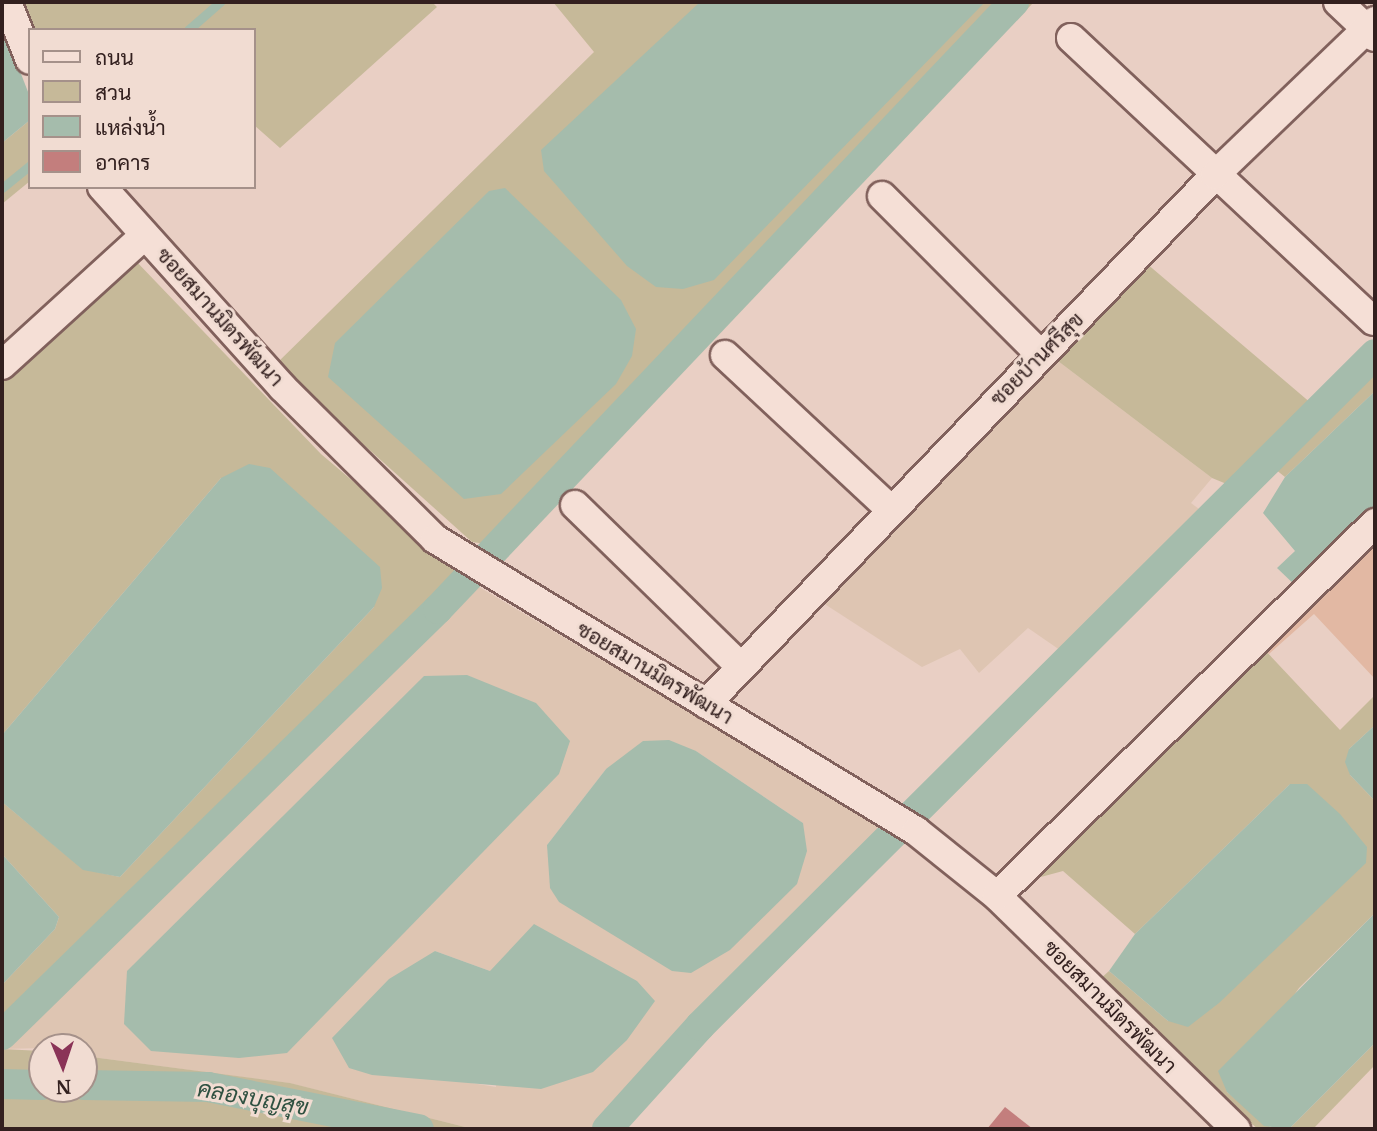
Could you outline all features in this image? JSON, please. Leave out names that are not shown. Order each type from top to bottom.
[{"type":"street","points":[[7,2],[28,55]]},
{"type":"street","points":[[1338,2],[1373,29]]},
{"type":"street","name":"ซอยบ้านศรีสุข","points":[[706,704],[890,509],[1215,175],[1373,29]]},
{"type":"street","points":[[1071,38],[1373,321]]},
{"type":"street","name":"ซอยสมานมิตรพัฒนา","points":[[104,189],[293,398],[435,539],[906,825],[997,896],[1236,1129]]},
{"type":"street","points":[[882,196],[1041,355]]},
{"type":"street","points":[[2,365],[145,235]]},
{"type":"street","points":[[725,355],[890,509]]},
{"type":"street","points":[[575,505],[741,667]]},
{"type":"street","points":[[997,896],[1375,523]]},
{"type":"shaded area","points":[[1054,358],[1212,478],[1191,503],[1207,515],[1070,657],[1028,628],[979,673],[960,649],[922,667],[820,601]]},
{"type":"shaded area","points":[[474,584],[882,826],[900,847],[613,1129],[473,1129],[289,1083],[98,1058],[98,1033],[28,1033],[28,1048],[2,1049]],"holes":[[[696,751],[803,823],[547,845],[606,769]],[[435,951],[490,971],[496,1087],[422,1075],[372,1075]]]},
{"type":"green space","points":[[20,2],[432,2],[437,7],[280,148],[256,127],[256,28],[29,28]]},
{"type":"green space","points":[[553,2],[1034,2],[508,547],[472,542],[275,365],[594,52]]},
{"type":"green space","points":[[28,122],[28,183],[2,204],[2,143]]},
{"type":"green space","points":[[134,259],[321,454],[474,584],[2,1048],[2,985],[55,929],[59,917],[2,854],[2,802],[83,869],[120,877],[374,607],[221,478],[2,735],[2,378]]},
{"type":"green space","points":[[1146,263],[1312,404],[1375,342],[1375,391],[1285,477],[1260,457],[1234,487],[1212,478],[1054,358]]},
{"type":"green space","points":[[1264,649],[1340,730],[1375,695],[1375,725],[1349,749],[1350,775],[1375,801],[1375,913],[1299,988],[1227,1092],[1273,1129],[1258,1129],[1240,1114],[1099,980],[1109,971],[1168,1021],[1290,784],[1135,934],[1063,871],[1026,881]]},
{"type":"green space","points":[[1375,1043],[1375,1065],[1313,1129],[1289,1129]]},
{"type":"green space","points":[[2,1049],[28,1050],[28,1103],[98,1103],[98,1058],[290,1083],[473,1129],[2,1129]]},
{"type":"sand","points":[[1375,508],[1375,679],[1314,614],[1269,654],[1265,649]]},
{"type":"water","points":[[700,2],[985,2],[714,280],[683,289],[656,287],[627,266],[544,171],[541,150]]},
{"type":"water","points":[[2,25],[28,92],[28,122],[2,143]]},
{"type":"water","points":[[505,188],[621,300],[636,329],[632,356],[616,384],[501,494],[464,499],[328,377],[335,343],[489,191]]},
{"type":"water","points":[[1375,391],[1375,510],[1299,589],[1277,568],[1295,551],[1263,513],[1285,477]]},
{"type":"water","points":[[249,464],[270,468],[380,567],[382,588],[374,607],[120,877],[83,870],[2,802],[2,735],[221,478]]},
{"type":"water","points":[[467,675],[536,703],[570,741],[559,774],[287,1053],[239,1058],[151,1051],[124,1024],[127,971],[424,676]]},
{"type":"water","points":[[1375,725],[1375,801],[1350,775],[1345,762],[1349,749]]},
{"type":"water","points":[[669,740],[696,751],[803,823],[807,851],[797,884],[730,950],[691,973],[672,971],[559,902],[550,888],[547,845],[606,769],[643,741]]},
{"type":"water","points":[[1290,784],[1307,784],[1340,814],[1367,847],[1366,863],[1219,1003],[1188,1027],[1168,1021],[1109,971],[1135,934]]},
{"type":"water","points":[[2,854],[59,917],[55,929],[2,985]]},
{"type":"water","points":[[1375,913],[1375,1043],[1289,1129],[1264,1126],[1227,1092],[1218,1071]]},
{"type":"water","points":[[534,924],[637,981],[655,1001],[627,1040],[593,1072],[541,1089],[372,1075],[349,1068],[332,1038],[389,979],[435,951],[490,971]]},
{"type":"building","points":[[1005,1107],[1033,1129],[987,1129]]},
{"type":"waterway","points":[[190,28],[220,2]]},
{"type":"waterway","points":[[2,1035],[438,609],[1014,2]]},
{"type":"waterway","points":[[2,188],[28,167]]},
{"type":"waterway","points":[[607,1129],[700,1026],[1375,354]]},
{"type":"waterway","name":"คลองบุญสุข","points":[[2,1084],[28,1085]]},
{"type":"waterway","name":"คลองบุญสุข","points":[[98,1085],[208,1087],[419,1129]]}]
